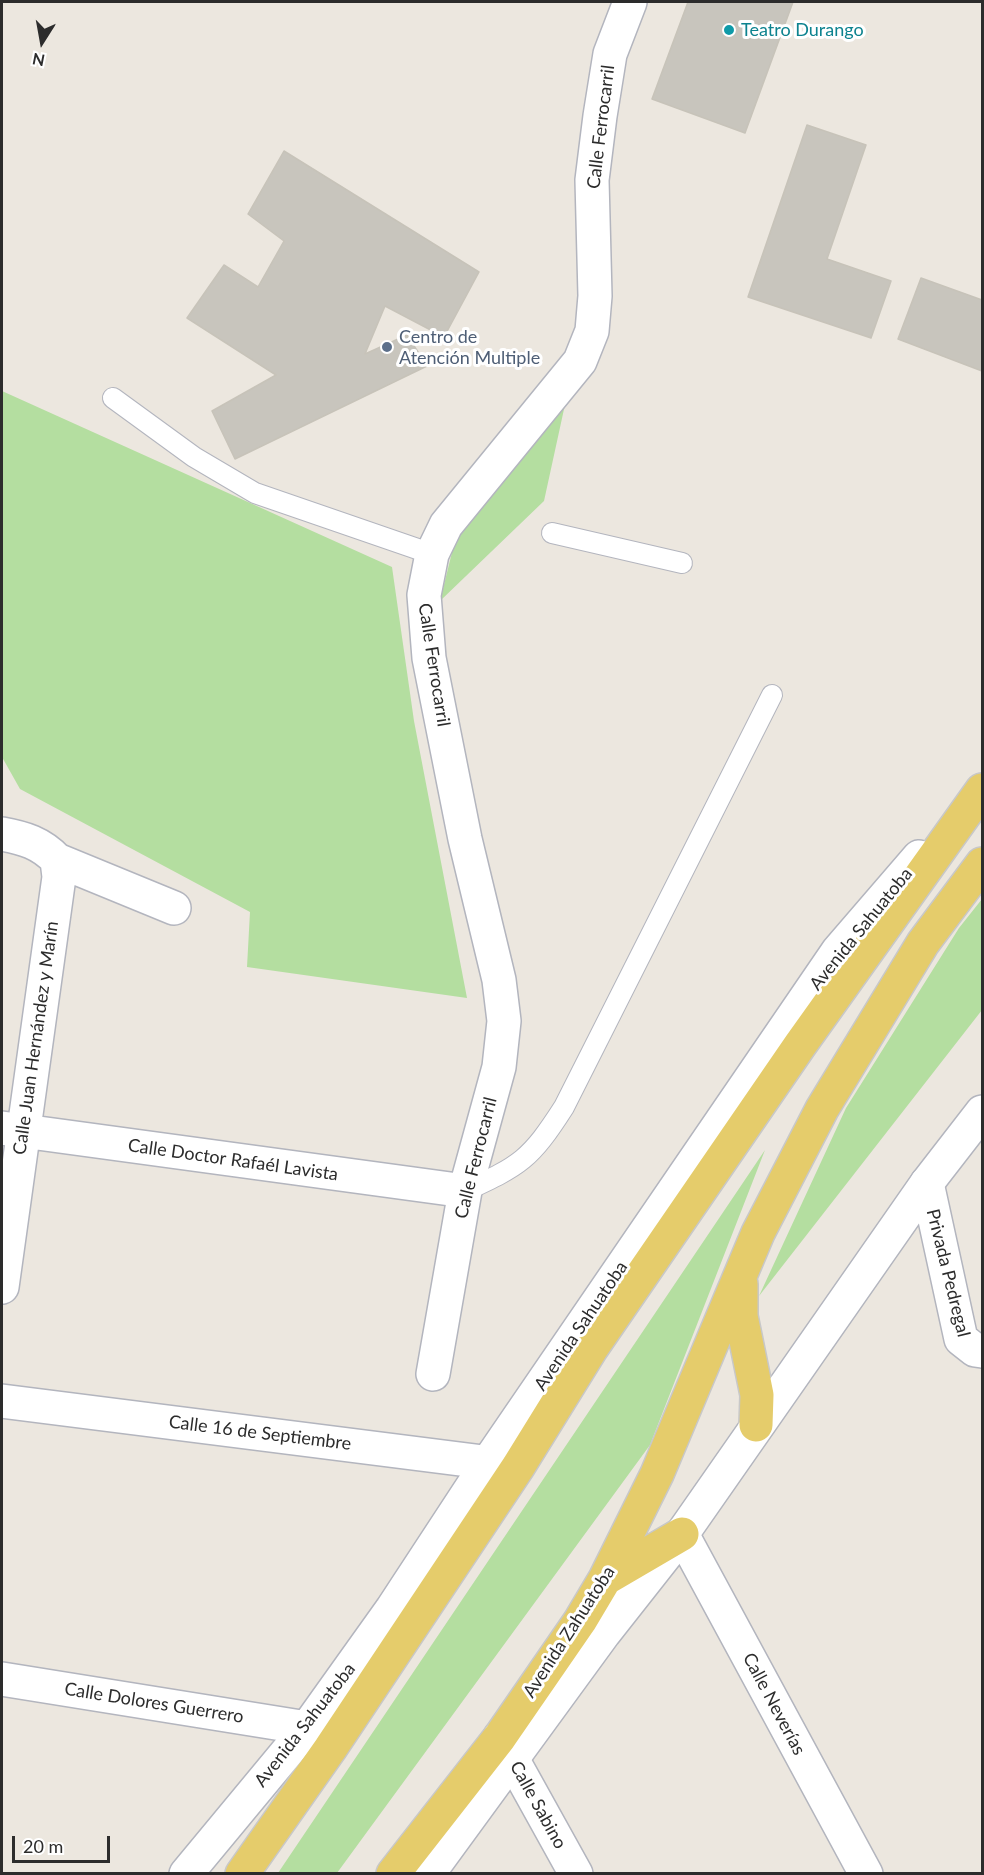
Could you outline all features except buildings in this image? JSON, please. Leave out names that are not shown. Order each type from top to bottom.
[{"type":"main road","name":"Avenida Sahuatoba","points":[[242,1874],[278,1826],[503,1464],[591,1349],[786,1065],[982,790]]},
{"type":"main road","points":[[756,1425],[757,1395],[741,1316],[741,1273],[758,1233],[822,1108],[923,943],[982,864]]},
{"type":"main road","name":"Avenida Zahuatoba","points":[[506,1748],[605,1579],[634,1524],[741,1273]]},
{"type":"main road","points":[[605,1579],[682,1534]]},
{"type":"main road","points":[[393,1874],[506,1748]]},
{"type":"street","name":"Calle Ferrocarril","points":[[433,1374],[465,1191],[499,1067],[504,1021],[500,981],[465,839],[429,658],[423,595],[432,554],[446,525],[580,362],[592,331],[595,296],[592,180],[610,54],[630,2]]},
{"type":"street","name":"Avenida Sahuatoba","points":[[186,1874],[307,1728],[393,1609],[503,1464],[838,951],[982,782]]},
{"type":"street","points":[[2,834],[22,838],[45,847],[57,860],[174,908]]},
{"type":"street","name":"Calle Juan Hernández y Marín","points":[[2,1287],[12,1130],[59,877],[57,860]]},
{"type":"street","points":[[428,1874],[506,1748],[604,1633],[682,1534],[927,1183],[982,1112]]},
{"type":"street","name":"Calle Doctor Rafaél Lavista","points":[[12,1130],[465,1191]]},
{"type":"street","name":"Privada Pedregal","points":[[927,1183],[961,1339],[975,1350],[982,1350]]},
{"type":"street","name":"Calle 16 de Septiembre","points":[[2,1401],[503,1464]]},
{"type":"street","name":"Calle Neverías","points":[[682,1534],[866,1874]]},
{"type":"street","name":"Calle Dolores Guerrero","points":[[2,1679],[307,1728]]},
{"type":"street","name":"Calle Sabino","points":[[506,1748],[576,1874]]},
{"type":"lane","points":[[113,398],[194,458],[255,493],[432,554]]},
{"type":"lane","points":[[552,533],[682,563]]},
{"type":"lane","points":[[465,1191],[521,1163],[540,1145],[564,1107],[772,695]]},
{"type":"green space","points":[[2,391],[392,567],[414,721],[467,998],[247,967],[250,912],[20,789],[2,757]]},
{"type":"green space","points":[[566,400],[544,501],[440,601],[459,524]]},
{"type":"green space","points":[[982,899],[982,1010],[759,1296],[846,1108],[959,928]]},
{"type":"green space","points":[[765,1150],[650,1445],[337,1873],[278,1873]]},
{"type":"place","name":"Teatro Durango","points":[[729,30]]},
{"type":"place","name":"Centro de Atención Multiple","points":[[387,347]]}]
